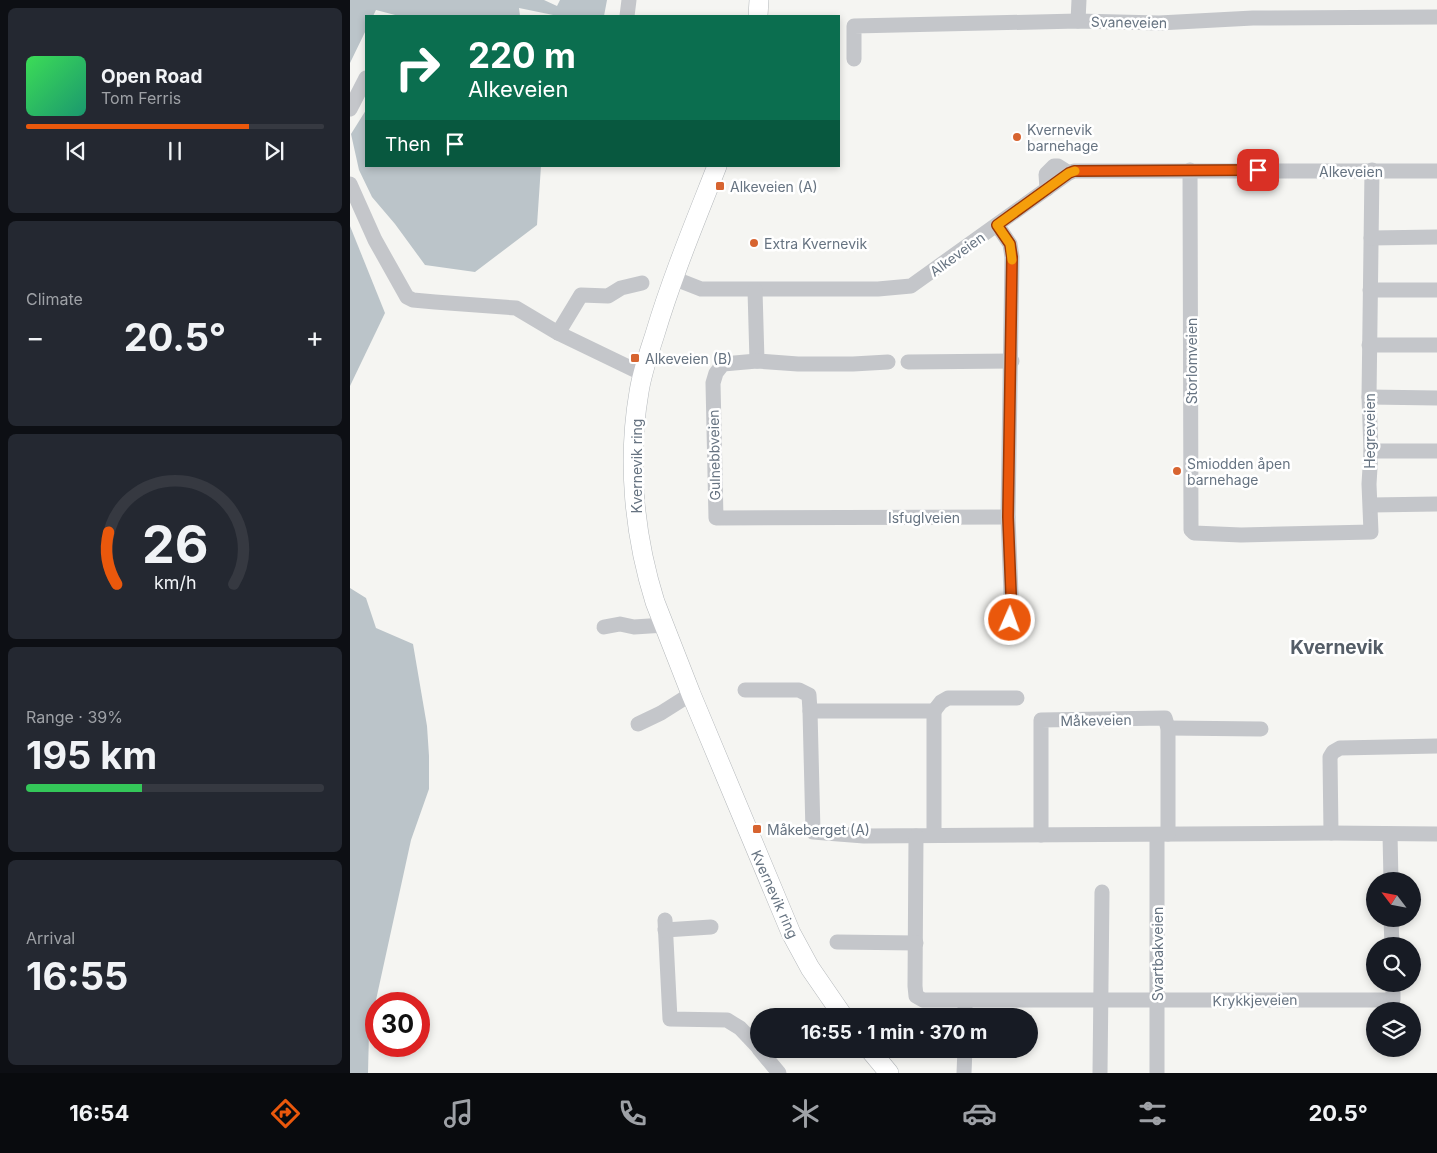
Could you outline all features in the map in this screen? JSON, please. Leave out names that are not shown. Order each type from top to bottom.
[{"type":"main road","points":[[758,15],[759,0]]},
{"type":"main road","name":"Kvernevik ring","points":[[717,167],[674,278],[643,374],[634,439],[636,519],[655,602],[691,694],[791,933],[810,968],[838,1008]]},
{"type":"main road","points":[[876,1058],[889,1073]]},
{"type":"street","points":[[627,15],[628,0]]},
{"type":"street","points":[[1078,21],[1079,0]]},
{"type":"street","name":"Svaneveien","points":[[854,59],[854,26],[1078,21],[1159,23],[1253,18],[1437,17]]},
{"type":"street","points":[[350,109],[365,80]]},
{"type":"street","name":"Alkeveien","points":[[674,278],[701,289],[878,289],[911,286],[1069,173],[1084,171],[1190,170],[1437,171]]},
{"type":"street","name":"Storlomveien","points":[[1190,170],[1191,530],[1194,533],[1212,534]]},
{"type":"street","name":"Hegreveien","points":[[1212,534],[1371,532],[1369,345],[1372,170]]},
{"type":"street","points":[[350,184],[375,240],[407,298],[516,308],[558,333],[643,374]]},
{"type":"street","points":[[997,225],[1010,244],[1012,257],[1012,361],[1008,517],[1011,594],[1010,620]]},
{"type":"street","points":[[1371,238],[1437,237]]},
{"type":"street","points":[[558,333],[581,295],[608,296],[621,288],[642,283]]},
{"type":"street","points":[[755,290],[757,361]]},
{"type":"street","points":[[1370,290],[1437,290]]},
{"type":"street","points":[[1369,345],[1437,345]]},
{"type":"street","name":"Gulnebbveien","points":[[840,517],[716,518],[713,383],[716,373],[724,364],[757,361],[798,364],[888,362]]},
{"type":"street","points":[[908,362],[1012,361]]},
{"type":"street","points":[[1369,397],[1437,398]]},
{"type":"street","points":[[1371,451],[1437,451]]},
{"type":"street","points":[[1371,505],[1437,504]]},
{"type":"street","name":"Isfuglveien","points":[[840,517],[1008,517]]},
{"type":"street","points":[[604,627],[620,624],[634,627],[665,625]]},
{"type":"street","points":[[745,690],[799,690],[809,695],[813,832],[864,836],[934,834],[1437,834]]},
{"type":"street","points":[[638,724],[661,713],[691,694]]},
{"type":"street","points":[[934,834],[934,711],[941,702],[948,698],[1016,698]]},
{"type":"street","points":[[810,711],[934,711]]},
{"type":"street","name":"Måkeveien","points":[[1041,835],[1041,720],[1165,718],[1168,728],[1261,729]]},
{"type":"street","points":[[1162,835],[1168,728]]},
{"type":"street","points":[[1331,833],[1330,757],[1333,752],[1340,748],[1437,746]]},
{"type":"street","points":[[1390,834],[1390,872]]},
{"type":"street","name":"Svartbakveien","points":[[1157,1073],[1157,1001],[1162,835]]},
{"type":"street","name":"Krykkjeveien","points":[[916,836],[916,996],[923,1000],[1393,1000],[1393,992]]},
{"type":"street","points":[[1100,1073],[1102,892]]},
{"type":"street","points":[[711,927],[665,925],[670,1019],[727,1020],[740,1028],[750,1039]]},
{"type":"street","points":[[837,942],[916,943]]},
{"type":"street","points":[[965,1001],[965,1008]]},
{"type":"street","points":[[767,1058],[779,1073]]},
{"type":"street","points":[[964,1073],[965,1058]]},
{"type":"shaded area","points":[[350,0],[544,0],[557,6],[560,0],[607,0],[604,15],[553,15],[519,8],[520,15],[395,15],[376,10],[374,15],[365,15],[365,32],[350,63]]},
{"type":"shaded area","points":[[365,112],[365,167],[541,167],[537,225],[475,272],[425,265],[395,224],[372,197],[359,170],[351,134]]},
{"type":"shaded area","points":[[350,226],[385,313],[350,386]]},
{"type":"shaded area","points":[[350,588],[366,598],[376,628],[413,644],[427,726],[429,789],[411,840],[378,992],[365,992],[365,1057],[368,1057],[368,1073],[350,1073]]},
{"type":"slow traffic","points":[[1012,260],[1010,244],[997,225],[1069,173],[1075,171]]},
{"type":"place","name":"Kvernevik barnehage","points":[[1017,137]]},
{"type":"place","name":"Alkeveien (A)","points":[[720,186]]},
{"type":"place","name":"Extra Kvernevik","points":[[754,243]]},
{"type":"place","name":"Alkeveien (B)","points":[[635,358]]},
{"type":"place","name":"Smiodden åpen barnehage","points":[[1177,471]]},
{"type":"place","name":"Måkeberget (A)","points":[[757,829]]},
{"type":"district","name":"Kvernevik","points":[[1337,647]]},
{"type":"route","points":[[1010,620],[1011,594],[1008,517],[1012,361],[1012,257],[1010,244],[997,225],[1074,171],[1258,170]]}]
